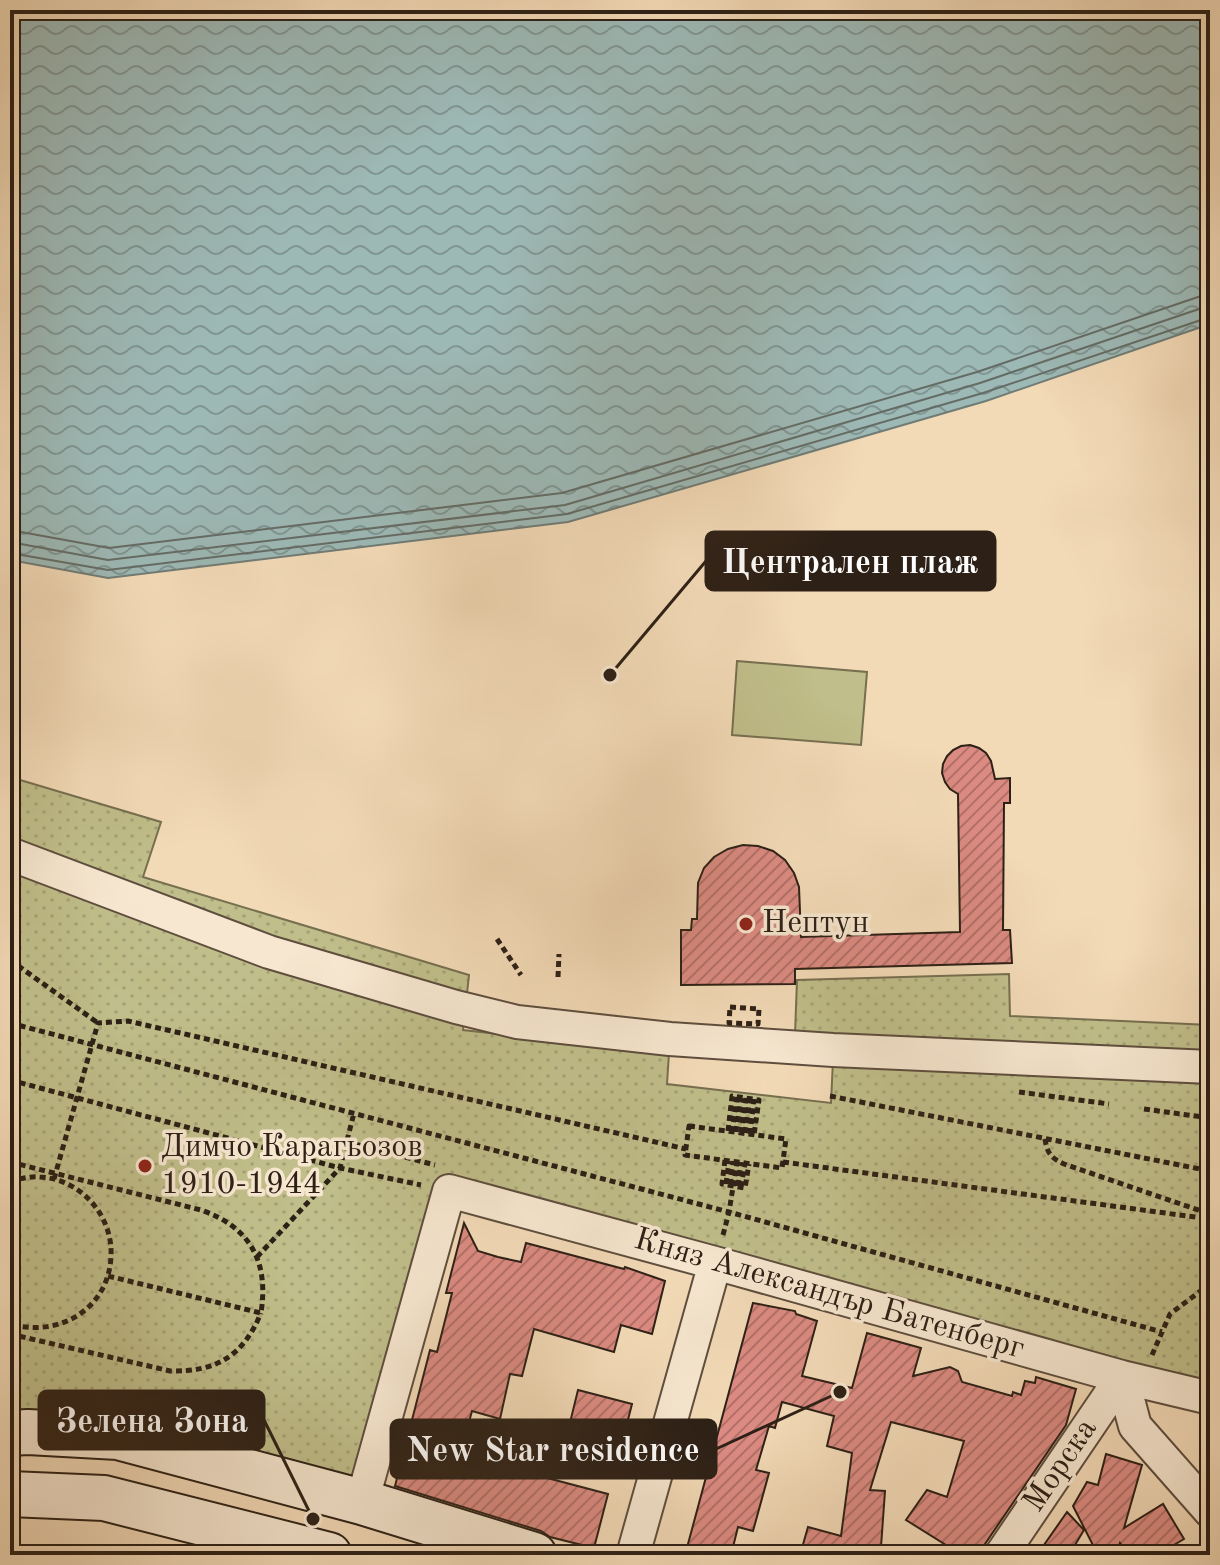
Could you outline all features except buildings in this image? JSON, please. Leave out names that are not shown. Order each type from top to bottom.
[{"type":"main road","points":[[10,1433],[118,1437],[362,1502],[534,1555]]},
{"type":"main road","points":[[10,1494],[104,1498],[329,1555]]},
{"type":"street","points":[[10,854],[269,952],[517,1022],[670,1039],[833,1050],[1210,1067]]},
{"type":"street","points":[[362,1502],[449,1191]]},
{"type":"street","name":"Княз Александър Батенберг","points":[[449,1191],[1210,1398]]},
{"type":"street","points":[[633,1555],[715,1263]]},
{"type":"street","points":[[1134,1379],[1135,1426],[1210,1511]]},
{"type":"street","name":"Морска","points":[[1001,1555],[1134,1379]]},
{"type":"path","points":[[497,939],[521,975]]},
{"type":"path","points":[[558,977],[559,954]]},
{"type":"path","points":[[10,960],[98,1023],[128,1021],[686,1149]]},
{"type":"path","points":[[730,1007],[759,1009]]},
{"type":"path","points":[[10,1023],[729,1212],[1162,1332]]},
{"type":"path","points":[[54,1176],[98,1023]]},
{"type":"path","points":[[10,1080],[340,1168],[449,1191]]},
{"type":"path","points":[[1008,1090],[1109,1104]]},
{"type":"path","points":[[830,1096],[1210,1171]]},
{"type":"path","points":[[746,1098],[759,1100],[741,1133],[746,1098]]},
{"type":"path","points":[[1144,1109],[1210,1118]]},
{"type":"path","points":[[257,1257],[340,1168],[354,1113]]},
{"type":"path","points":[[689,1126],[786,1139],[782,1168],[685,1155],[686,1149],[689,1126]]},
{"type":"path","points":[[1045,1139],[1047,1151],[1064,1164],[1210,1217]]},
{"type":"path","points":[[10,1162],[54,1176],[218,1216],[248,1240],[263,1275],[264,1294],[261,1313],[242,1347],[209,1368],[190,1371],[170,1371],[10,1328]]},
{"type":"path","points":[[715,1263],[729,1212],[737,1162]]},
{"type":"path","points":[[734,1186],[722,1184],[737,1162]]},
{"type":"path","points":[[783,1162],[1210,1217]]},
{"type":"path","points":[[10,1181],[54,1176],[74,1187],[90,1200],[102,1216],[111,1245],[108,1276],[103,1288],[86,1309],[64,1323],[38,1328],[10,1328]]},
{"type":"path","points":[[108,1276],[261,1313]]},
{"type":"path","points":[[1134,1379],[1151,1358],[1170,1314],[1210,1284]]},
{"type":"shaded area","points":[[737,661],[867,672],[861,745],[732,735]]},
{"type":"shaded area","points":[[10,777],[161,822],[143,877],[469,975],[463,1030],[669,1053],[667,1084],[831,1103],[834,1038],[795,1035],[797,980],[1009,974],[1010,1016],[1210,1025],[1210,1385],[442,1178],[359,1483],[10,1420]]},
{"type":"water","points":[[10,10],[1210,10],[1210,324],[986,401],[568,522],[108,578],[10,560]]},
{"type":"place","name":"Централен плаж","points":[[610,675]]},
{"type":"place","name":"Нептун","points":[[746,924]]},
{"type":"place","name":"Димчо Карагьозов 1910-1944","points":[[145,1166]]},
{"type":"place","name":"New Star residence","points":[[840,1392]]},
{"type":"place","name":"Зелена Зона","points":[[313,1519]]}]
